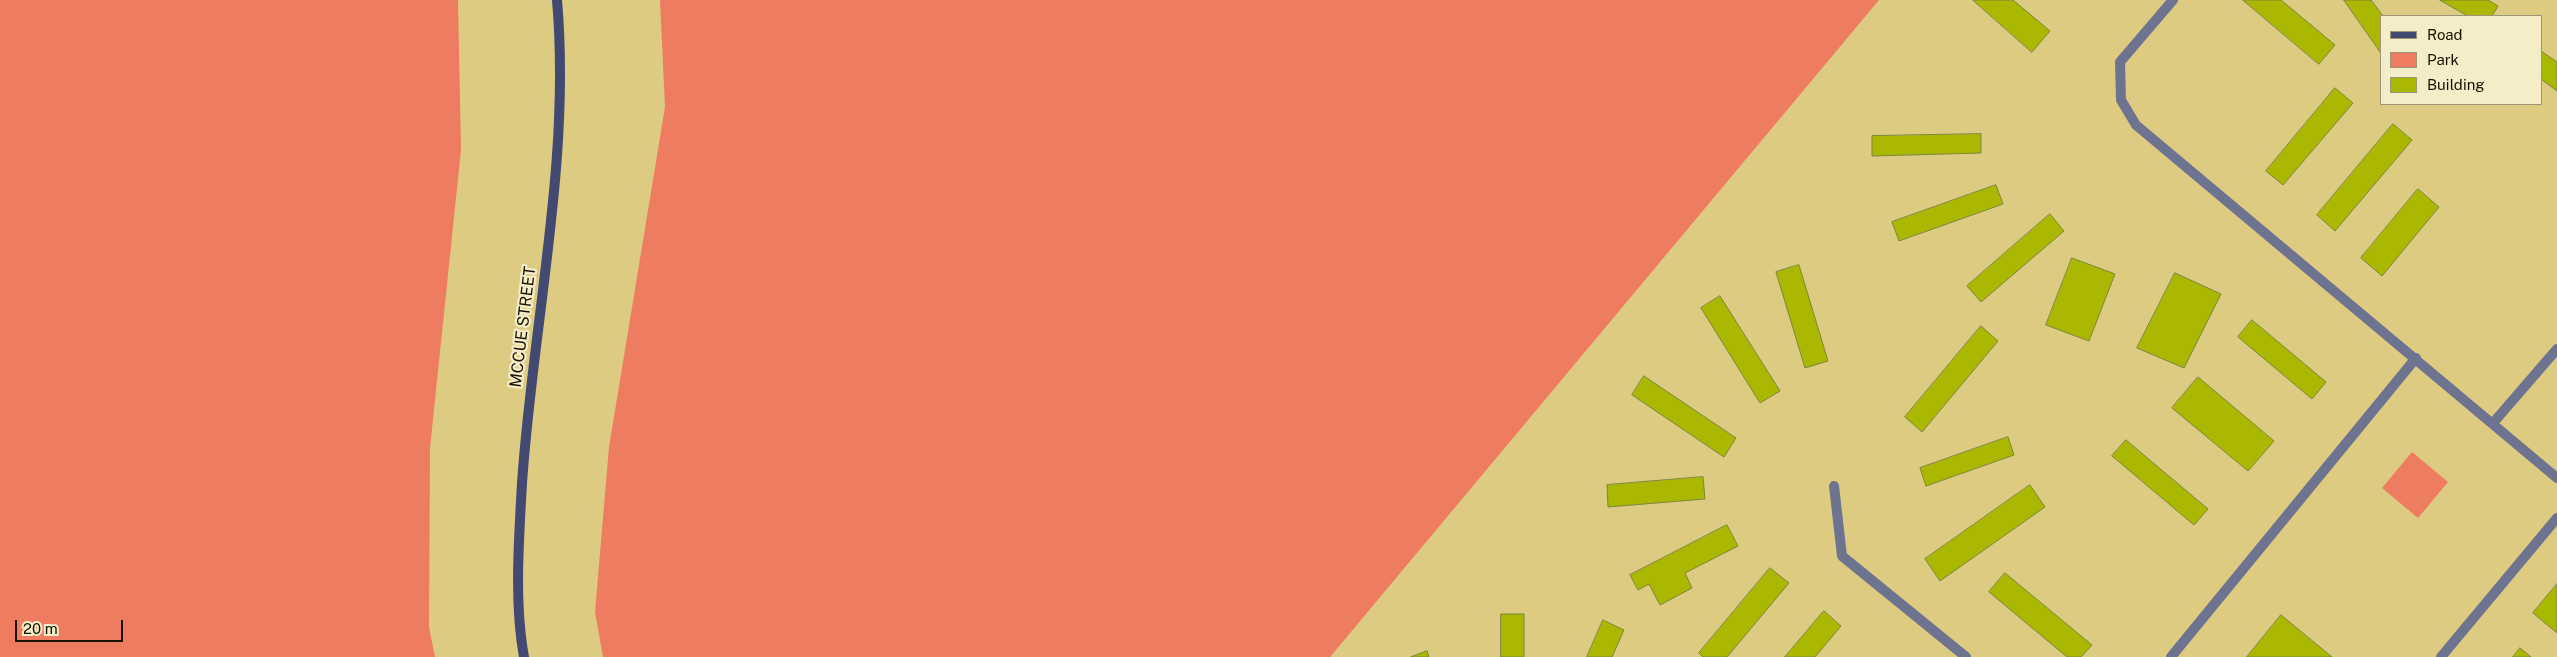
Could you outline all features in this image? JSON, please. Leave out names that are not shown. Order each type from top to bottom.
[{"type":"main road","name":"MCCUE STREET","points":[[524,657],[518,550],[525,440],[560,119],[557,0]]},
{"type":"lane","points":[[2173,0],[2120,62],[2121,100],[2136,125],[2557,478]]},
{"type":"lane","points":[[2493,423],[2557,349]]},
{"type":"lane","points":[[2171,657],[2416,358]]},
{"type":"lane","points":[[1834,486],[1842,556],[1966,657]]},
{"type":"lane","points":[[2441,657],[2557,518]]},
{"type":"green space","points":[[0,0],[458,0],[461,150],[430,448],[429,627],[435,657],[0,657]]},
{"type":"green space","points":[[660,0],[1879,0],[1330,657],[603,657],[595,612],[609,447],[665,107]]},
{"type":"green space","points":[[2412,452],[2448,482],[2418,518],[2382,488]]},
{"type":"building","points":[[1973,0],[2013,0],[2050,31],[2032,52]]},
{"type":"building","points":[[2243,0],[2281,0],[2335,45],[2319,64]]},
{"type":"building","points":[[2344,0],[2371,0],[2382,15],[2380,15],[2380,52]]},
{"type":"building","points":[[2440,0],[2488,0],[2498,6],[2493,15],[2466,15]]},
{"type":"building","points":[[2542,52],[2557,62],[2557,91],[2542,80]]},
{"type":"building","points":[[2335,88],[2353,103],[2283,185],[2266,171]]},
{"type":"building","points":[[2393,124],[2412,140],[2335,231],[2317,215]]},
{"type":"building","points":[[1981,134],[1981,153],[1872,156],[1872,136]]},
{"type":"building","points":[[1996,185],[2003,204],[1899,241],[1892,222]]},
{"type":"building","points":[[2418,189],[2439,207],[2382,276],[2361,258]]},
{"type":"building","points":[[2050,214],[2064,231],[1981,302],[1967,286]]},
{"type":"building","points":[[2072,258],[2115,274],[2089,341],[2046,325]]},
{"type":"building","points":[[1799,265],[1828,361],[1805,368],[1776,272]]},
{"type":"building","points":[[2175,273],[2221,294],[2184,368],[2137,348]]},
{"type":"building","points":[[1720,296],[1780,391],[1760,403],[1701,308]]},
{"type":"building","points":[[2252,320],[2326,382],[2312,399],[2238,337]]},
{"type":"building","points":[[1981,326],[1998,341],[1922,432],[1905,417]]},
{"type":"building","points":[[1644,376],[1736,438],[1724,457],[1632,395]]},
{"type":"building","points":[[2198,377],[2274,441],[2248,471],[2172,408]]},
{"type":"building","points":[[2008,437],[2014,455],[1926,486],[1920,468]]},
{"type":"building","points":[[2126,440],[2208,509],[2194,525],[2112,456]]},
{"type":"building","points":[[1703,477],[1705,499],[1608,507],[1607,485]]},
{"type":"building","points":[[2030,485],[2045,507],[1940,581],[1925,559]]},
{"type":"building","points":[[1727,525],[1738,546],[1685,573],[1692,588],[1660,605],[1649,584],[1638,590],[1630,575]]},
{"type":"building","points":[[1770,568],[1789,583],[1727,657],[1703,657],[1699,653]]},
{"type":"building","points":[[2005,573],[2092,645],[2081,657],[2067,657],[1989,592]]},
{"type":"building","points":[[2557,584],[2557,633],[2533,613]]},
{"type":"building","points":[[1824,611],[1841,626],[1815,657],[1785,657]]},
{"type":"building","points":[[1501,614],[1524,614],[1524,657],[1501,657]]},
{"type":"building","points":[[2281,615],[2332,657],[2247,657]]},
{"type":"building","points":[[1603,620],[1624,630],[1612,657],[1587,657]]},
{"type":"building","points":[[2520,648],[2531,657],[2513,657]]},
{"type":"building","points":[[1427,651],[1429,657],[1411,657]]}]
